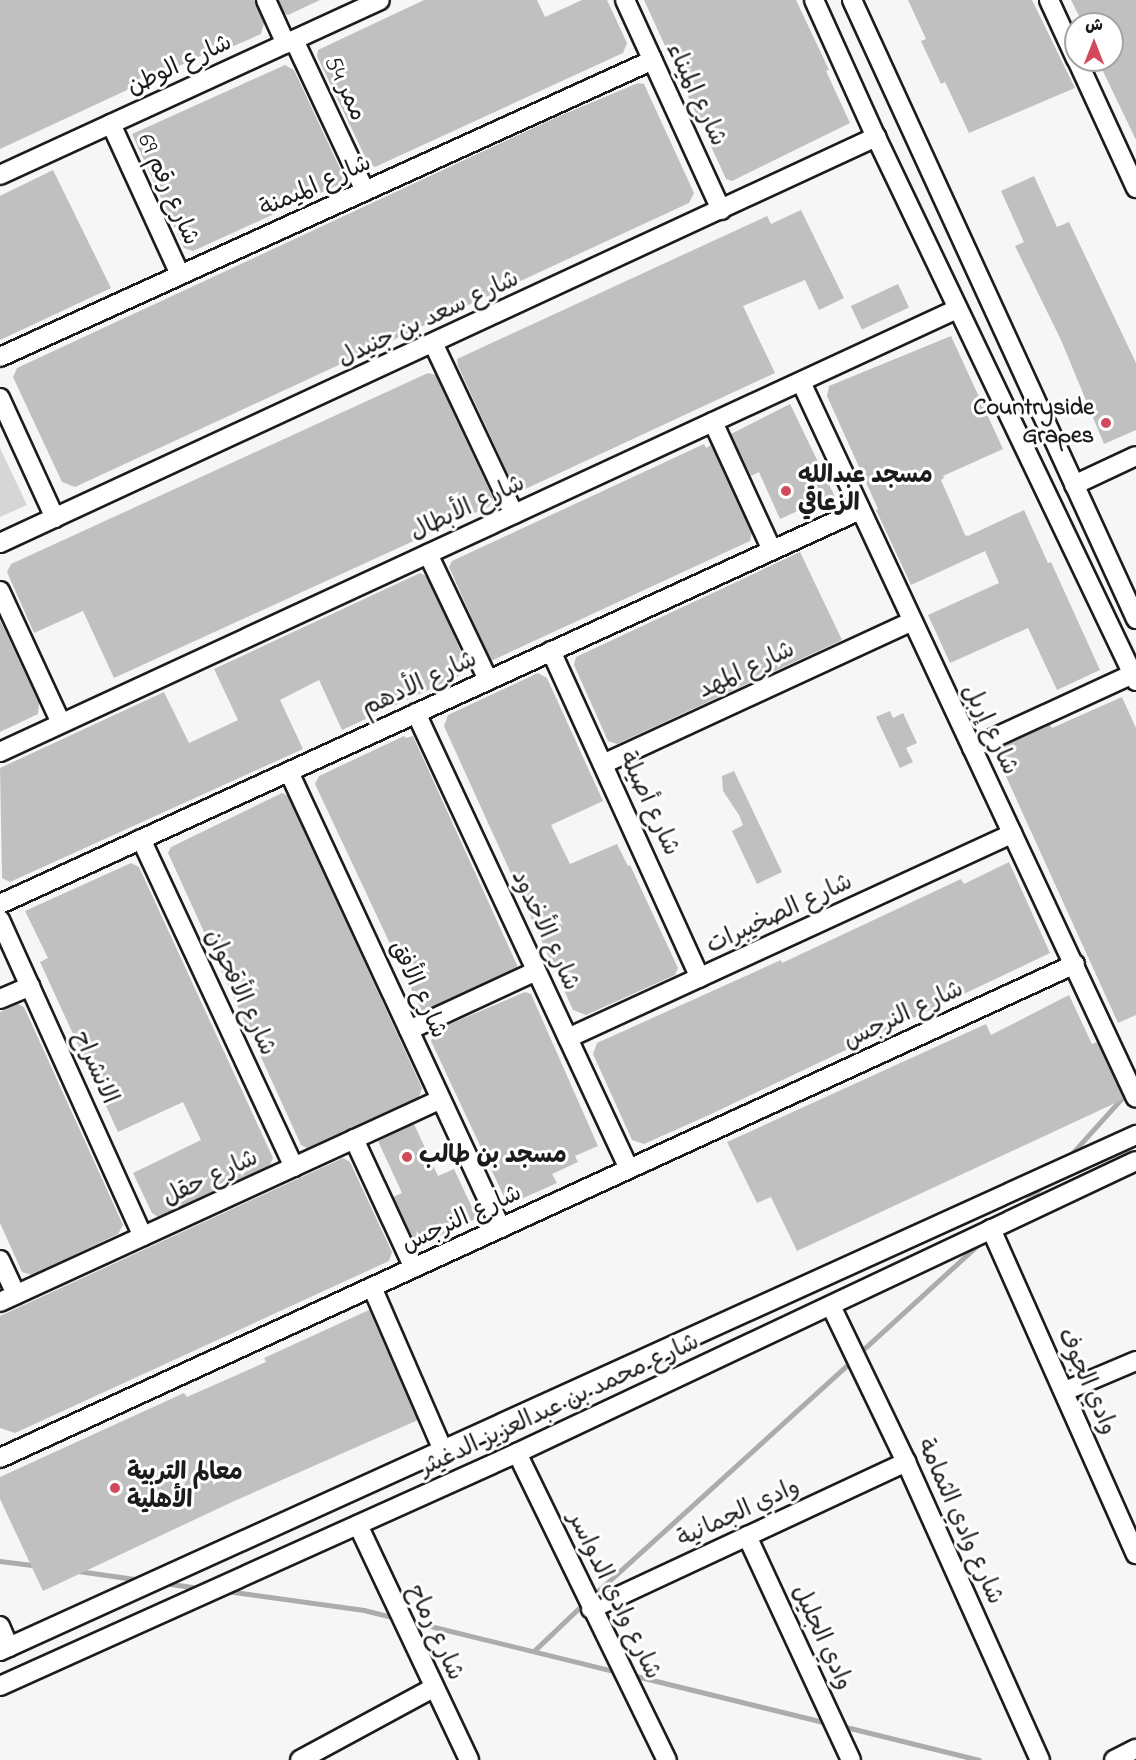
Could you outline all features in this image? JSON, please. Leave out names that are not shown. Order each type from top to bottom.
[{"type":"street","name":"ممر 54","points":[[266,0],[290,42],[365,191]]},
{"type":"street","name":"شارع الوطن","points":[[0,175],[380,0]]},
{"type":"street","name":"شارع الميناء","points":[[625,0],[721,210]]},
{"type":"street","points":[[814,0],[957,309],[1134,678],[972,748]]},
{"type":"street","points":[[852,0],[1136,620]]},
{"type":"street","points":[[1049,0],[1064,33]]},
{"type":"street","name":"شارع الميمنة","points":[[0,357],[653,60]]},
{"type":"street","points":[[1082,72],[1136,188]]},
{"type":"street","name":"شارع رقم 69","points":[[111,124],[180,275]]},
{"type":"street","name":"شارع سعد بن جنيدل","points":[[0,543],[434,345],[876,137]]},
{"type":"street","name":"شارع الأبطال","points":[[0,752],[957,309]]},
{"type":"street","points":[[434,345],[514,514]]},
{"type":"street","name":"شارع إربل","points":[[801,382],[911,622],[1075,964],[1136,1098]]},
{"type":"street","points":[[0,398],[55,518]]},
{"type":"street","points":[[713,422],[772,550]]},
{"type":"street","points":[[1074,485],[1136,456]]},
{"type":"street","name":"شارع الأدهم","points":[[0,904],[860,510]]},
{"type":"street","points":[[428,554],[488,680]]},
{"type":"street","points":[[0,591],[61,723]]},
{"type":"street","name":"شارع المهد","points":[[603,764],[911,622]]},
{"type":"street","name":"شارع أصيلة","points":[[551,651],[700,978]]},
{"type":"street","name":"شارع الأخدود","points":[[416,713],[628,1169]]},
{"type":"street","name":"شارع الأفق","points":[[289,772],[501,1228]]},
{"type":"street","name":"شارع الصخيبرات","points":[[568,1038],[1012,834]]},
{"type":"street","name":"شارع الأقحوان","points":[[141,839],[294,1167]]},
{"type":"street","name":"الانشراح","points":[[0,920],[143,1236]]},
{"type":"street","name":"شارع النرجس","points":[[2,1453],[414,1268],[1075,964]]},
{"type":"street","points":[[410,1030],[536,971]]},
{"type":"street","points":[[0,999],[30,986]]},
{"type":"street","name":"شارع حقل","points":[[8,1299],[441,1099]]},
{"type":"street","name":"شارع محمد بن عبدالعزيز الدغيثر","points":[[5,1649],[442,1448],[1136,1135]]},
{"type":"street","points":[[354,1139],[414,1268]]},
{"type":"street","name":"شارع محمد بن عبدالعزيز الدغيثر","points":[[0,1686],[517,1453],[1136,1161]]},
{"type":"street","name":"وادي الجوف","points":[[992,1229],[1136,1554]]},
{"type":"street","points":[[0,1260],[8,1299]]},
{"type":"street","points":[[372,1287],[442,1448]]},
{"type":"street","name":"شارع وادي الثمامة","points":[[831,1306],[906,1462],[1040,1760]]},
{"type":"street","points":[[642,1358],[656,1388]]},
{"type":"street","points":[[1065,1391],[1136,1361]]},
{"type":"street","name":"شارع وادي الدواسر","points":[[517,1453],[667,1760]]},
{"type":"street","name":"وادي الجمانية","points":[[591,1608],[906,1462]]},
{"type":"street","name":"شارع رماح","points":[[358,1525],[433,1688],[469,1760]]},
{"type":"street","name":"وادي الجليل","points":[[747,1536],[852,1760]]},
{"type":"street","points":[[0,1626],[5,1649]]},
{"type":"street","points":[[310,1758],[433,1688]]},
{"type":"street","points":[[1114,1760],[1136,1749]]},
{"type":"shaded area","points":[[0,448],[27,505],[0,517]]},
{"type":"building","points":[[0,0],[255,0],[264,23],[261,34],[211,56],[209,52],[0,149]]},
{"type":"building","points":[[278,0],[320,0],[288,15],[284,13]]},
{"type":"building","points":[[424,0],[537,0],[545,17],[582,0],[607,0],[627,43],[623,53],[375,167],[368,163],[317,56],[318,50]]},
{"type":"building","points":[[644,0],[796,0],[829,70],[826,71],[850,123],[732,181],[726,179]]},
{"type":"building","points":[[908,0],[1032,0],[1064,65],[1064,72],[1067,72],[1075,88],[969,133],[945,82],[941,84],[921,41],[926,39]]},
{"type":"building","points":[[1071,0],[1136,0],[1136,140],[1103,72],[1124,72],[1124,12],[1077,12]]},
{"type":"building","points":[[285,65],[294,70],[344,177],[338,185],[193,251],[184,248],[132,134]]},
{"type":"building","points":[[638,83],[644,84],[694,193],[689,203],[75,487],[62,482],[13,377],[17,368],[557,117]]},
{"type":"building","points":[[53,170],[111,288],[0,340],[0,196]]},
{"type":"building","points":[[1034,176],[1057,227],[1069,222],[1136,363],[1136,430],[1104,444],[1061,340],[1015,246],[1024,242],[1001,191]]},
{"type":"building","points":[[801,210],[844,298],[819,310],[805,280],[743,306],[775,373],[521,491],[514,487],[458,366],[457,359],[767,216],[771,224]]},
{"type":"building","points":[[898,284],[909,308],[862,330],[851,306]]},
{"type":"building","points":[[951,336],[1003,449],[943,476],[941,480],[965,535],[968,536],[1024,510],[1048,563],[1051,562],[1100,670],[1057,690],[1028,628],[950,663],[928,615],[999,583],[985,551],[911,585],[827,396],[829,386]]},
{"type":"building","points":[[428,373],[436,375],[493,498],[490,506],[114,678],[83,611],[34,633],[7,572],[11,564]]},
{"type":"building","points":[[790,404],[837,501],[824,507],[820,501],[780,519],[759,472],[751,476],[731,434]]},
{"type":"building","points":[[704,444],[706,448],[711,445],[752,532],[750,541],[491,661],[449,567],[452,561]]},
{"type":"building","points":[[800,552],[842,640],[617,744],[608,741],[574,665],[576,657]]},
{"type":"building","points":[[420,573],[426,576],[446,617],[467,666],[465,673],[342,730],[319,680],[280,700],[303,749],[10,882],[2,878],[0,768],[164,692],[189,743],[238,720],[214,669]]},
{"type":"building","points":[[0,620],[39,703],[38,714],[0,732]]},
{"type":"building","points":[[538,673],[547,678],[603,801],[551,825],[570,864],[617,844],[628,866],[630,865],[678,968],[675,975],[586,1015],[573,1010],[444,726],[448,715]]},
{"type":"building","points":[[1122,697],[1136,728],[1136,1015],[1118,1023],[994,750],[1050,724],[1052,728]]},
{"type":"building","points":[[890,711],[893,718],[903,713],[917,743],[906,748],[913,762],[900,768],[876,717]]},
{"type":"building","points":[[404,736],[406,738],[413,736],[517,965],[517,968],[422,1012],[315,784],[319,776]]},
{"type":"building","points":[[734,771],[782,872],[757,884],[732,831],[743,825],[723,791],[722,776]]},
{"type":"building","points":[[282,793],[288,796],[422,1088],[419,1097],[307,1148],[301,1145],[168,853],[171,847]]},
{"type":"building","points":[[1009,862],[1050,953],[709,1115],[644,1144],[632,1140],[593,1054],[597,1043],[781,960],[782,963],[961,879],[964,884]]},
{"type":"building","points":[[131,863],[139,867],[273,1158],[270,1165],[158,1217],[152,1213],[133,1173],[201,1140],[183,1102],[118,1132],[40,962],[48,958],[25,911]]},
{"type":"building","points":[[525,992],[531,994],[598,1146],[575,1156],[578,1162],[552,1174],[557,1183],[512,1203],[506,1201],[431,1041],[436,1030]]},
{"type":"building","points":[[1069,995],[1092,1044],[1097,1042],[1124,1099],[797,1251],[771,1197],[757,1203],[727,1142],[986,1024],[991,1035]]},
{"type":"building","points":[[18,1004],[24,1007],[123,1225],[118,1234],[32,1275],[22,1272],[0,1223],[0,1012]]},
{"type":"building","points":[[414,1124],[438,1176],[454,1169],[476,1216],[473,1220],[421,1245],[415,1243],[393,1197],[402,1193],[378,1141]]},
{"type":"building","points":[[343,1158],[350,1162],[392,1252],[389,1261],[15,1433],[0,1428],[0,1316]]},
{"type":"building","points":[[369,1310],[418,1420],[232,1502],[43,1591],[0,1499],[0,1477],[184,1393],[187,1397],[266,1362],[264,1358]]},
{"type":"waterway","points":[[1068,1158],[1122,1098]]},
{"type":"waterway","points":[[1019,1208],[1044,1185]]},
{"type":"waterway","points":[[865,1348],[981,1242]]},
{"type":"waterway","points":[[597,1592],[846,1366]]},
{"type":"waterway","points":[[0,1561],[34,1565]]},
{"type":"waterway","points":[[78,1571],[141,1580]]},
{"type":"waterway","points":[[164,1583],[201,1588]]},
{"type":"waterway","points":[[227,1591],[364,1610],[396,1618]]},
{"type":"waterway","points":[[534,1651],[578,1609]]},
{"type":"waterway","points":[[410,1621],[618,1672]]},
{"type":"waterway","points":[[632,1675],[828,1723]]},
{"type":"waterway","points":[[842,1726],[979,1760]]},
{"type":"place","name":"Countryside Grapes","points":[[1106,423]]},
{"type":"place","name":"مسجد عبدالله الزعاقي","points":[[786,491]]},
{"type":"place","name":"مسجد بن طالب","points":[[407,1157]]},
{"type":"place","name":"معالم التربية الأهلية","points":[[115,1488]]}]
